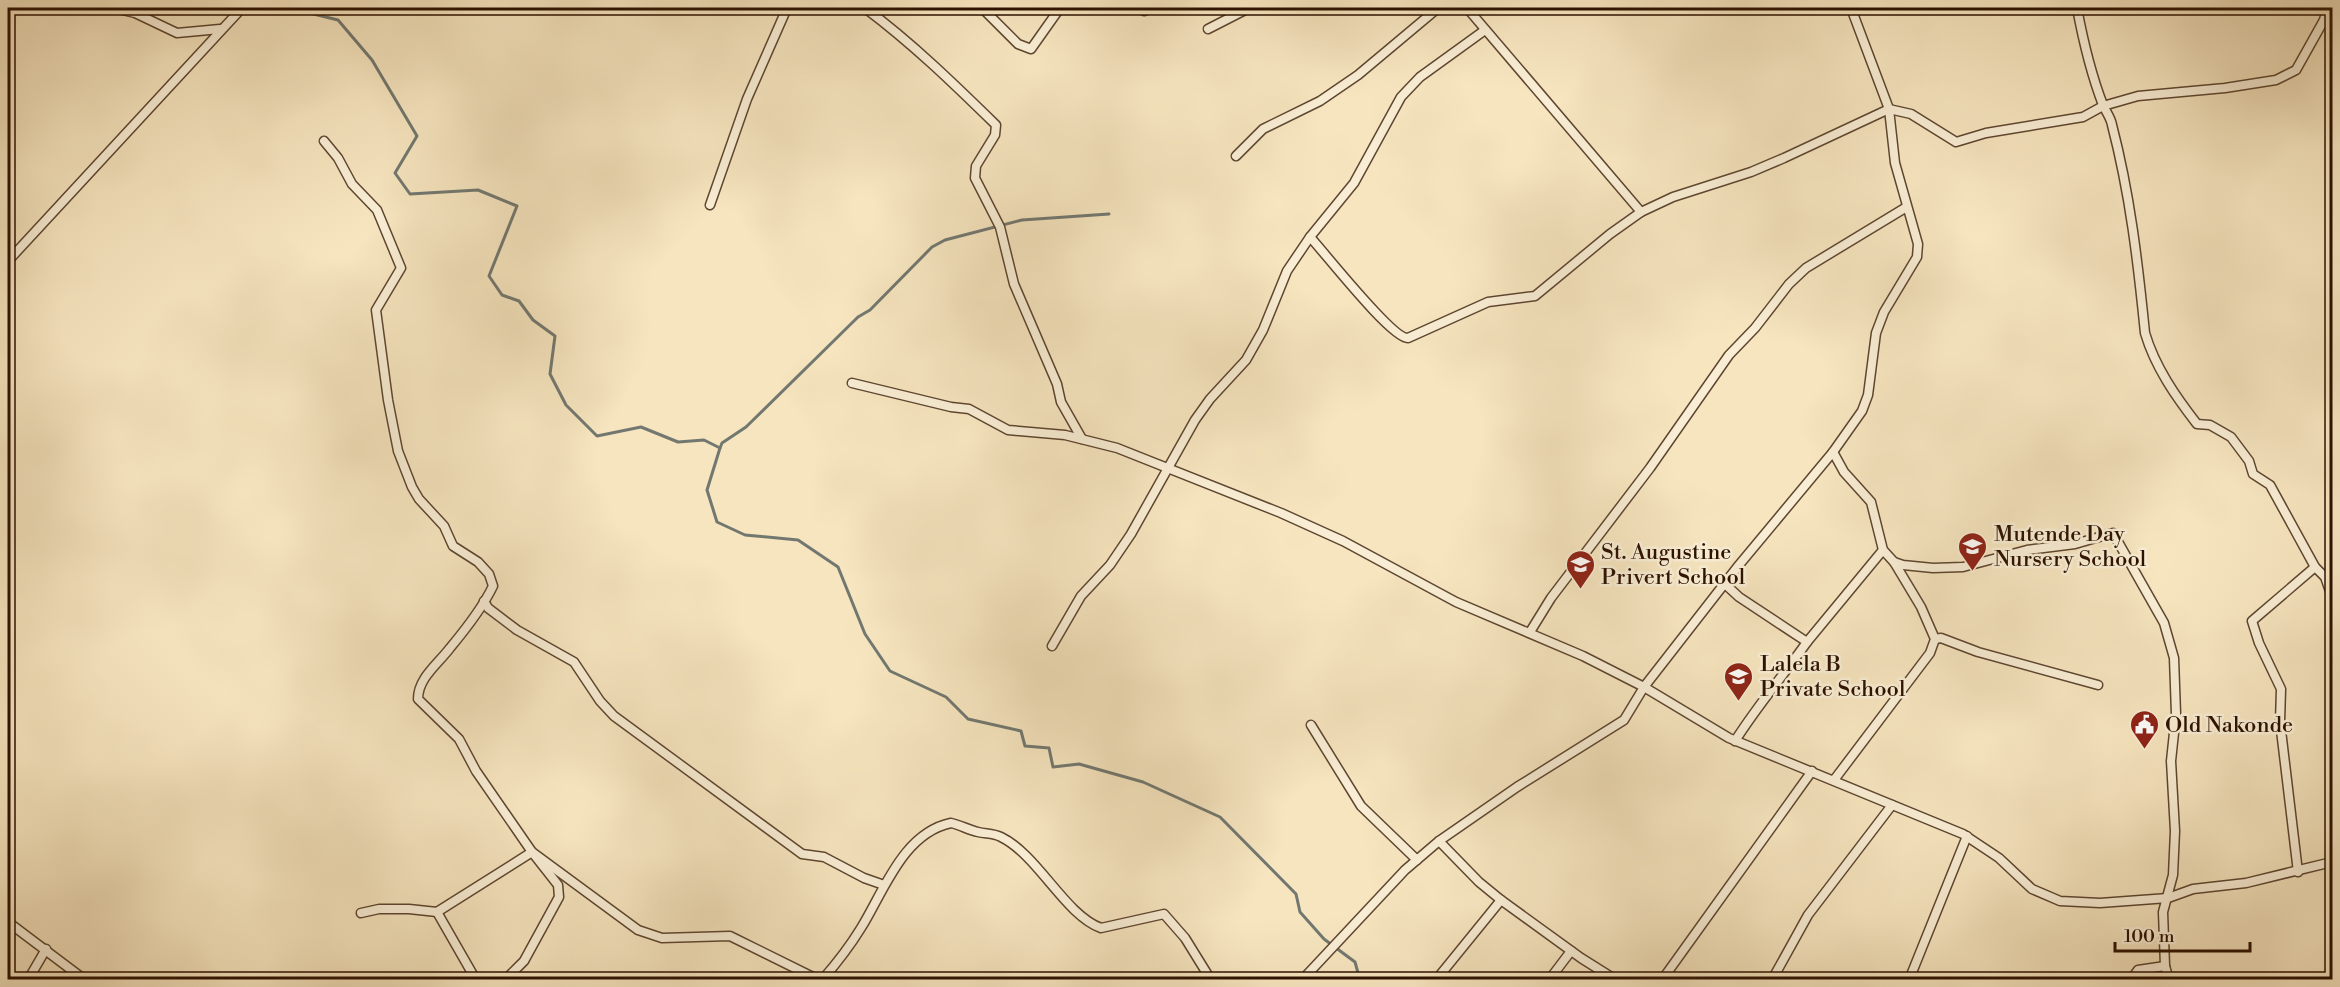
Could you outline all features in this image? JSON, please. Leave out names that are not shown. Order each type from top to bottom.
[{"type":"street","points":[[114,8],[135,13],[159,27],[177,33],[220,29]]},
{"type":"street","points":[[8,261],[220,29],[242,8]]},
{"type":"street","points":[[710,205],[747,99],[787,8]]},
{"type":"street","points":[[865,8],[901,34],[931,64],[944,72],[996,125],[995,135],[976,166],[975,178],[1000,227],[1014,284],[1057,384],[1061,402],[1082,439]]},
{"type":"street","points":[[982,8],[1018,44],[1031,49],[1060,8]]},
{"type":"street","points":[[1139,8],[1144,11],[1152,8]]},
{"type":"street","points":[[1208,29],[1249,8]]},
{"type":"street","points":[[1236,156],[1263,129],[1320,101],[1359,75],[1438,8]]},
{"type":"street","points":[[1467,8],[1641,212]]},
{"type":"street","points":[[1302,980],[1417,860],[1439,841],[1526,781],[1613,729],[1624,720],[1644,687],[1833,452],[1862,411],[1868,395],[1876,333],[1884,312],[1917,257],[1918,244],[1905,208],[1895,163],[1889,109],[1851,8]]},
{"type":"street","points":[[2077,8],[2083,42],[2103,106],[2112,122],[2122,166],[2139,258],[2149,345],[2170,389],[2198,424],[2210,425],[2231,437],[2249,460],[2253,474],[2270,485],[2315,567],[2325,577],[2332,597]]},
{"type":"street","points":[[1310,237],[1378,316],[1399,336],[1408,338],[1488,302],[1535,296],[1610,234],[1641,212],[1673,197],[1773,163],[1889,109],[1911,114],[1956,142],[1986,133],[2084,117],[2103,106],[2138,96],[2225,88],[2276,80],[2296,70],[2324,20],[2327,8]]},
{"type":"street","points":[[1052,646],[1074,606],[1131,534],[1170,469],[1181,443],[1209,399],[1246,360],[1263,330],[1287,271],[1310,237],[1354,183],[1394,108],[1410,87],[1432,67],[1485,30]]},
{"type":"street","points":[[324,141],[338,158],[352,184],[376,210],[400,268],[376,310],[388,400],[398,451],[412,488],[444,526],[453,546],[478,562],[489,574],[492,586],[452,647],[424,678],[418,690],[418,699],[459,739],[476,771],[532,852],[558,885],[560,897],[524,961],[505,980]]},
{"type":"street","points":[[1530,632],[1551,598],[1650,468],[1729,356],[1755,328],[1789,284],[1806,268],[1905,208]]},
{"type":"street","points":[[852,383],[951,408],[969,409],[981,413],[1008,430],[1082,439],[1117,448],[1343,541],[1456,602],[1530,632],[1644,687],[1735,741],[1967,836],[1999,858],[2032,889],[2060,901],[2100,903],[2168,898],[2193,890],[2298,872],[2332,862]]},
{"type":"street","points":[[1833,452],[1844,472],[1870,501],[1882,550],[1894,562],[1921,606],[1935,639],[1930,653],[1834,780]]},
{"type":"street","points":[[1894,562],[1916,567],[1963,567],[2027,550],[2075,544],[2113,533],[2164,623],[2174,658],[2176,714],[2171,761],[2175,831],[2173,874],[2163,912],[2169,980]]},
{"type":"street","points":[[1735,741],[1759,703],[1882,550]]},
{"type":"street","points":[[2298,872],[2280,722],[2281,689],[2259,643],[2252,621],[2315,567]]},
{"type":"street","points":[[1725,584],[1739,597],[1807,642]]},
{"type":"street","points":[[484,601],[488,608],[517,630],[574,662],[584,673],[589,687],[614,716],[746,815],[802,854],[824,857],[864,878],[884,885]]},
{"type":"street","points":[[1935,639],[1941,638],[1978,652],[2098,685]]},
{"type":"street","points":[[1311,725],[1360,806],[1417,860]]},
{"type":"street","points":[[1662,980],[1812,771]]},
{"type":"street","points":[[1772,980],[1808,915],[1892,805]]},
{"type":"street","points":[[532,852],[638,930],[662,938],[730,936],[820,980],[861,928],[884,885],[924,834],[939,825],[951,823],[976,832],[993,834],[1016,848],[1096,926],[1101,928],[1158,914],[1168,917],[1211,980]]},
{"type":"street","points":[[1909,980],[1967,836]]},
{"type":"street","points":[[1439,841],[1479,882],[1571,951],[1616,980]]},
{"type":"street","points":[[361,913],[379,909],[437,912],[532,852]]},
{"type":"street","points":[[1436,980],[1502,900]]},
{"type":"street","points":[[437,912],[476,980]]},
{"type":"street","points":[[8,922],[85,980]]},
{"type":"street","points":[[28,980],[46,949]]},
{"type":"street","points":[[1549,980],[1571,951]]},
{"type":"street","points":[[2131,980],[2138,970],[2166,966]]},
{"type":"street","points":[[1737,980],[1755,980]]},
{"type":"waterway","points":[[289,8],[338,20],[372,60],[417,136],[395,173],[410,194],[478,190],[517,206],[489,276],[502,295],[519,301],[533,320],[555,336],[550,374],[566,405],[597,436],[641,427],[678,442],[704,440],[720,448],[707,490],[717,522],[745,535],[798,540],[838,567],[865,634],[890,671],[946,697],[968,719],[1021,731],[1025,746],[1049,748],[1053,767],[1079,764],[1143,782],[1220,817],[1296,894],[1300,912],[1324,939],[1355,962],[1360,980]]},
{"type":"waterway","points":[[720,448],[722,443],[746,427],[858,317],[870,310],[932,247],[945,240],[1022,220],[1109,214]]},
{"type":"place","name":"Mutende Day Nursery School","points":[[1973,572]]},
{"type":"place","name":"St. Augustine Privert School","points":[[1580,590]]},
{"type":"place","name":"Lalela B Private School","points":[[1739,702]]},
{"type":"place","name":"Old Nakonde","points":[[2144,750]]}]
